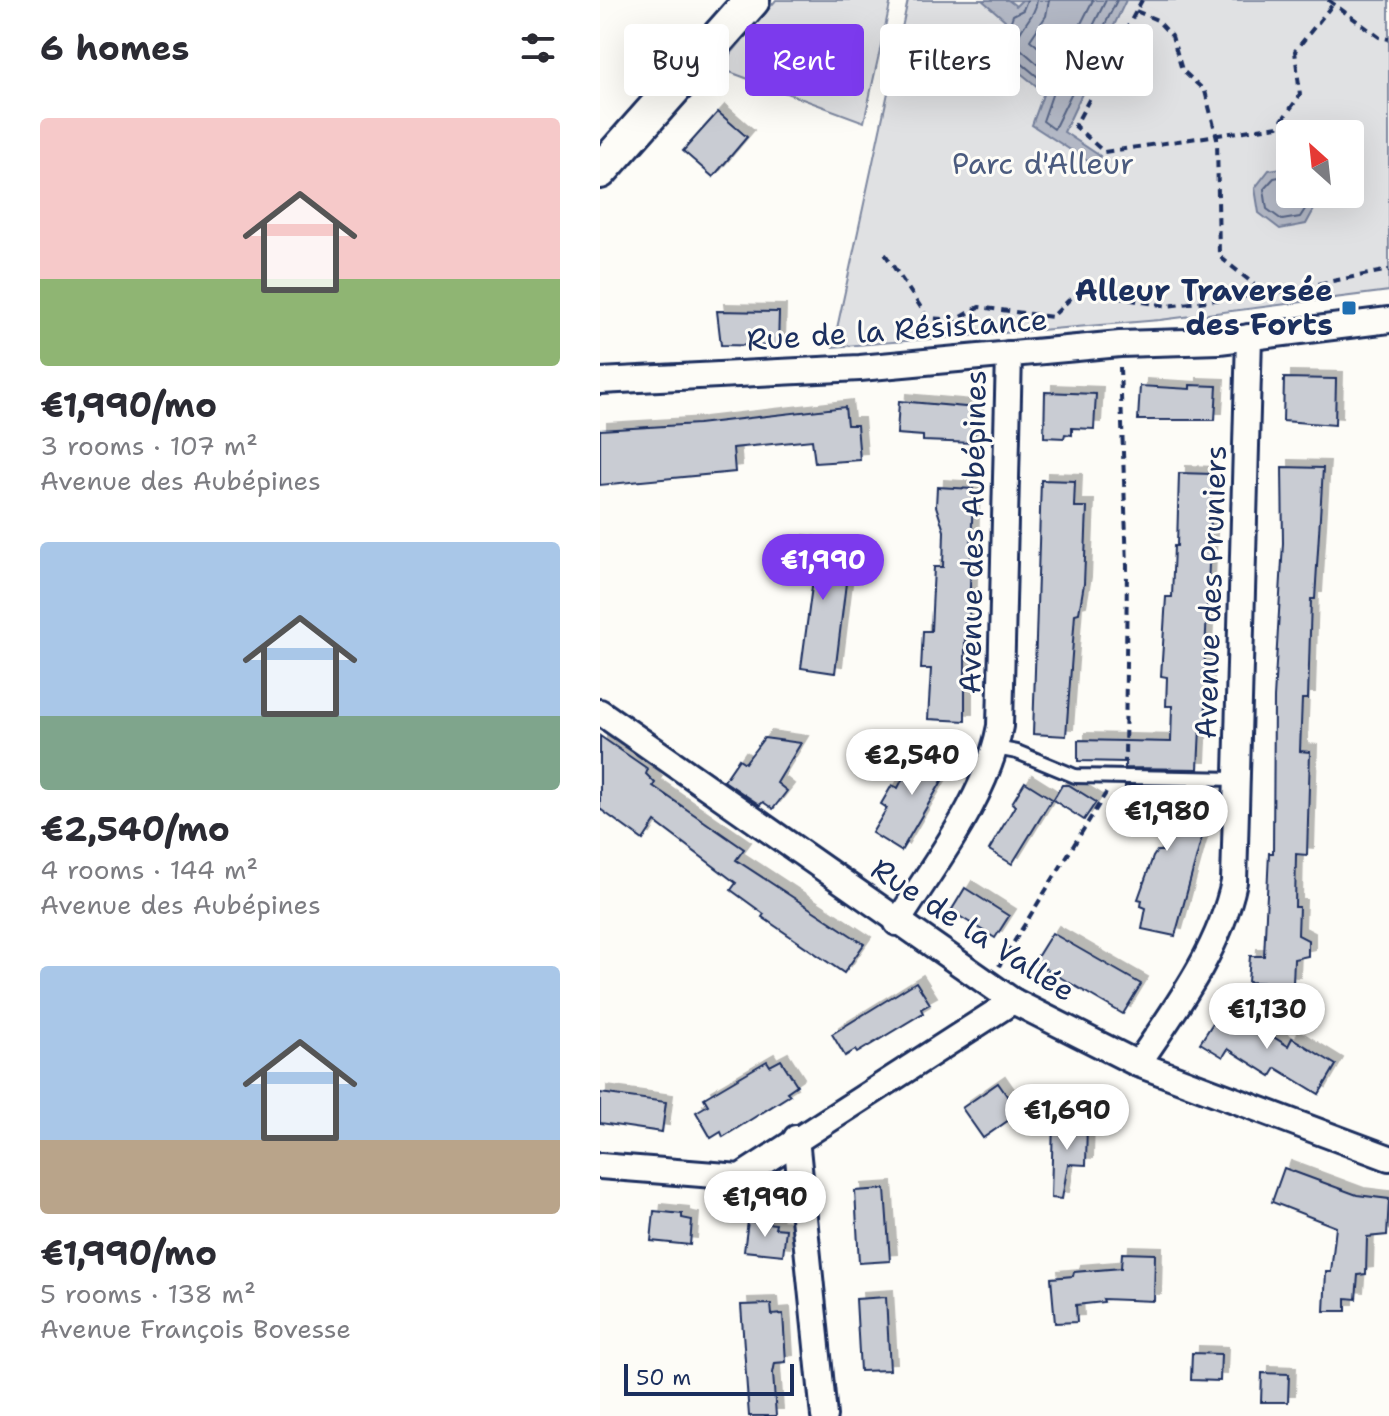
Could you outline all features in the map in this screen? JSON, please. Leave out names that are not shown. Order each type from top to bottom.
[{"type":"street","points":[[600,171],[752,0]]},
{"type":"street","name":"Rue de la Résistance","points":[[600,381],[860,368],[1120,344],[1249,337],[1389,320]]},
{"type":"street","name":"Avenue des Pruniers","points":[[1138,1064],[1195,974],[1228,909],[1236,862],[1249,337]]},
{"type":"street","name":"Avenue des Aubépines","points":[[897,923],[979,791],[996,748],[1000,710],[1009,354]]},
{"type":"street","name":"Rue de la Vallée","points":[[600,712],[897,923],[1013,1001],[1138,1064],[1389,1158]]},
{"type":"street","points":[[600,1166],[740,1177],[796,1138],[1013,1001]]},
{"type":"street","points":[[796,1138],[824,1416]]},
{"type":"lane","points":[[996,748],[1017,752],[1075,776],[1238,779]]},
{"type":"path","points":[[1142,0],[1075,126],[1104,152],[1217,138],[1278,126],[1300,95],[1295,51],[1333,4]]},
{"type":"path","points":[[1328,0],[1379,37],[1389,39]]},
{"type":"path","points":[[1136,11],[1157,20],[1172,36],[1182,70],[1205,91],[1217,138],[1219,256],[1266,294]]},
{"type":"path","points":[[885,254],[928,318],[956,320],[979,307],[1052,317],[1078,291],[1167,306],[1266,294],[1389,270]]},
{"type":"path","points":[[987,985],[1126,761],[1120,344]]},
{"type":"green space","points":[[776,0],[891,0],[886,24],[880,24],[880,50],[864,122],[794,96],[864,96],[864,24],[756,24]]},
{"type":"green space","name":"Parc d'Alleur","points":[[908,0],[1389,0],[1389,291],[1160,320],[833,347],[887,96],[1020,96],[1020,24],[903,24]]},
{"type":"green space","points":[[745,37],[745,78],[729,72],[729,56]]},
{"type":"water","points":[[982,0],[1008,0],[1016,6],[1022,0],[1126,0],[1115,24],[1036,24],[1036,86],[1020,73],[1020,24],[1003,24],[1005,20]]},
{"type":"water","points":[[1043,96],[1081,96],[1064,132],[1100,156],[1097,167],[1032,125]]},
{"type":"water","points":[[1276,169],[1276,208],[1315,208],[1306,224],[1280,229],[1259,213],[1255,188],[1269,170]]},
{"type":"building","points":[[718,112],[747,137],[713,177],[683,151]]},
{"type":"building","points":[[717,311],[779,312],[778,346],[721,345]]},
{"type":"building","points":[[1284,378],[1336,379],[1335,425],[1283,421]]},
{"type":"building","points":[[1190,385],[1217,386],[1215,420],[1138,420],[1140,386],[1190,389]]},
{"type":"building","points":[[1045,392],[1096,394],[1094,429],[1072,428],[1072,435],[1065,434],[1064,438],[1044,437]]},
{"type":"building","points":[[899,401],[976,408],[974,443],[923,441],[923,436],[897,434]]},
{"type":"building","points":[[845,407],[847,425],[857,425],[860,460],[815,463],[812,440],[733,448],[735,472],[600,485],[600,430],[698,424]]},
{"type":"building","points":[[1282,467],[1323,468],[1315,599],[1311,599],[1308,699],[1302,699],[1300,751],[1310,752],[1307,855],[1296,854],[1298,935],[1308,940],[1308,956],[1294,959],[1293,984],[1248,982],[1250,956],[1264,956],[1269,853],[1273,853],[1274,698],[1283,543]]},
{"type":"building","points":[[1179,473],[1213,474],[1204,677],[1207,677],[1205,728],[1200,728],[1198,769],[1125,768],[1125,762],[1078,761],[1078,740],[1171,742],[1172,706],[1166,706],[1167,677],[1161,676],[1166,597],[1172,597],[1174,546],[1177,546]]},
{"type":"building","points":[[1041,480],[1075,481],[1074,507],[1087,507],[1084,584],[1079,613],[1075,614],[1066,736],[1033,734]]},
{"type":"building","points":[[937,487],[973,489],[969,619],[965,620],[965,721],[928,719],[931,669],[921,669],[923,631],[931,631],[934,567],[943,567],[944,531],[936,506]]},
{"type":"building","points":[[797,542],[850,550],[835,673],[801,668],[813,579],[792,576]]},
{"type":"building","points":[[600,736],[648,769],[646,774],[655,783],[653,786],[744,849],[736,860],[864,944],[844,973],[762,917],[764,914],[731,890],[736,883],[655,822],[643,840],[600,809]]},
{"type":"building","points":[[764,738],[801,743],[777,783],[787,791],[773,809],[763,802],[760,805],[724,781],[739,759],[745,763]]},
{"type":"building","points":[[921,743],[953,762],[901,851],[872,833],[887,808],[881,804],[892,785],[898,788]]},
{"type":"building","points":[[1025,782],[1052,799],[1012,864],[989,850]]},
{"type":"building","points":[[1062,785],[1069,785],[1096,802],[1084,820],[1053,800]]},
{"type":"building","points":[[1125,786],[1197,787],[1196,836],[1202,837],[1175,936],[1142,929],[1146,908],[1141,906],[1142,900],[1138,899],[1153,857],[1157,851],[1163,851],[1172,816],[1124,814]]},
{"type":"building","points":[[965,888],[1009,916],[995,938],[951,911]]},
{"type":"building","points":[[1052,933],[1141,984],[1123,1014],[1034,962]]},
{"type":"building","points":[[916,982],[930,1004],[921,1009],[923,1013],[857,1053],[855,1050],[845,1056],[832,1034]]},
{"type":"building","points":[[1224,1006],[1288,1046],[1292,1038],[1336,1065],[1319,1094],[1276,1068],[1271,1076],[1228,1049],[1223,1057],[1200,1043]]},
{"type":"building","points":[[781,1060],[797,1085],[787,1092],[790,1095],[723,1137],[721,1132],[711,1138],[696,1112],[708,1105],[704,1098],[767,1061],[770,1066]]},
{"type":"building","points":[[998,1083],[1019,1113],[983,1138],[962,1108]]},
{"type":"building","points":[[600,1093],[666,1102],[662,1132],[600,1123]]},
{"type":"building","points":[[1053,1120],[1087,1122],[1086,1165],[1068,1164],[1062,1199],[1051,1198]]},
{"type":"building","points":[[1284,1168],[1357,1195],[1389,1199],[1387,1235],[1367,1237],[1366,1274],[1358,1275],[1356,1299],[1346,1298],[1346,1311],[1324,1311],[1326,1272],[1331,1272],[1336,1227],[1272,1202]]},
{"type":"building","points":[[885,1189],[890,1261],[859,1263],[855,1191]]},
{"type":"building","points":[[654,1211],[682,1214],[682,1218],[692,1220],[690,1245],[651,1241]]},
{"type":"building","points":[[748,1221],[776,1224],[775,1228],[786,1229],[783,1255],[744,1251]]},
{"type":"building","points":[[1122,1253],[1155,1254],[1154,1301],[1103,1299],[1104,1302],[1076,1305],[1077,1322],[1055,1323],[1051,1278],[1073,1276],[1074,1272],[1121,1268]]},
{"type":"building","points":[[886,1297],[890,1370],[860,1371],[856,1299]]},
{"type":"building","points":[[771,1304],[772,1315],[783,1314],[786,1362],[775,1363],[773,1373],[776,1416],[749,1416],[741,1305]]},
{"type":"building","points":[[1192,1353],[1221,1354],[1220,1381],[1191,1380]]},
{"type":"building","points":[[1262,1373],[1289,1374],[1288,1402],[1261,1402]]},
{"type":"place","name":"Alleur Traversée des Forts","points":[[1349,308]]}]
